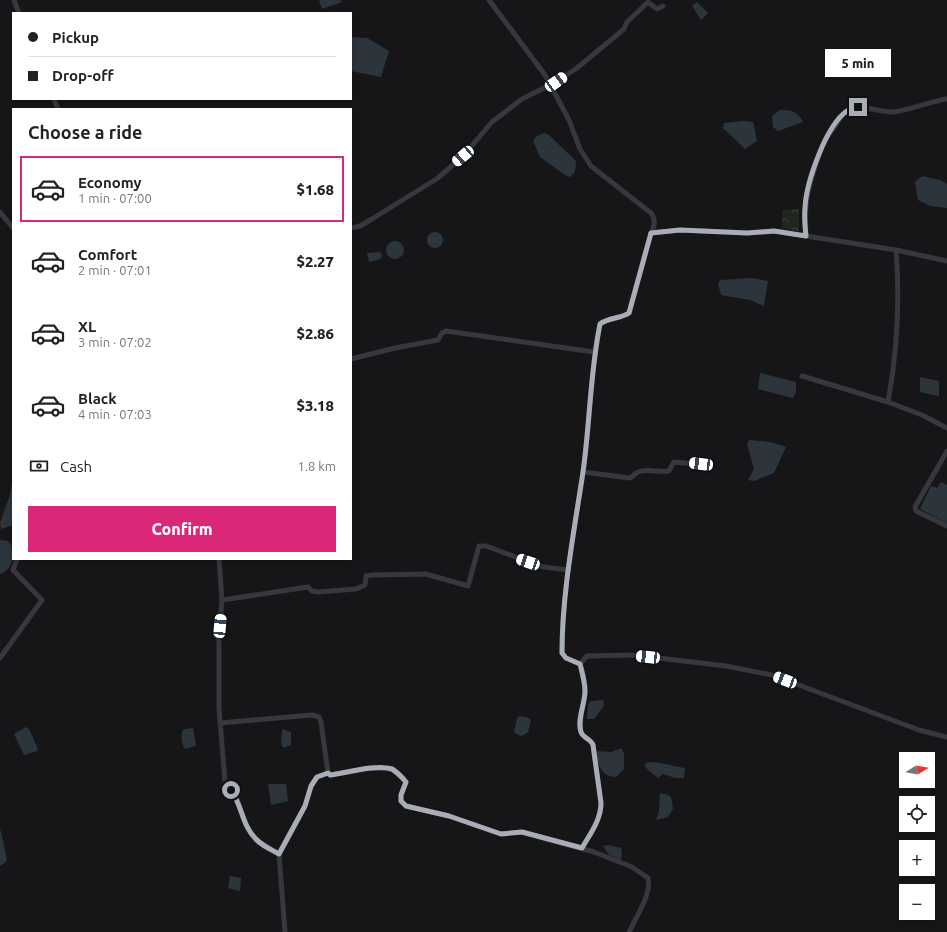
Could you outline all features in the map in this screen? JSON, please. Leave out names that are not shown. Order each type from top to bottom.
[{"type":"street","points":[[14,0],[18,12]]},
{"type":"street","points":[[489,0],[550,84],[569,120],[580,149],[591,166],[651,212],[655,218],[655,224],[651,233],[629,313],[623,316],[607,319],[600,324],[594,352],[583,472],[563,618],[562,653],[566,658],[580,664]]},
{"type":"street","points":[[352,228],[360,226],[438,178],[463,156],[492,122],[522,99],[577,68],[624,29],[628,22],[648,2],[658,9],[662,6]]},
{"type":"street","points":[[806,236],[805,208],[811,175],[826,135],[833,128],[838,119],[848,111],[858,107],[894,112],[933,101],[947,99]]},
{"type":"street","points":[[0,212],[12,227]]},
{"type":"street","points":[[651,233],[680,230],[747,233],[774,231],[861,243],[947,262]]},
{"type":"street","points":[[888,402],[892,381],[896,324],[898,270],[896,250]]},
{"type":"street","points":[[352,359],[395,348],[438,340],[442,333],[446,331],[594,352]]},
{"type":"street","points":[[802,376],[888,402],[922,415],[947,428]]},
{"type":"street","points":[[947,451],[915,507],[916,511],[947,526]]},
{"type":"street","points":[[583,472],[630,478],[636,473],[646,470],[661,472],[669,471],[674,462],[709,465]]},
{"type":"street","points":[[222,600],[308,587],[312,591],[318,592],[356,589],[365,585],[366,576],[372,575],[426,574],[468,586],[479,546],[486,546],[542,567],[569,570]]},
{"type":"street","points":[[0,658],[42,600],[13,570],[17,560]]},
{"type":"street","points":[[219,560],[222,600],[219,638],[219,708],[225,782],[236,797],[248,829],[256,840],[279,854]]},
{"type":"street","points":[[580,664],[587,656],[633,656],[726,666],[772,675],[919,730],[947,737]]},
{"type":"street","points":[[580,664],[585,691],[580,724],[581,732],[592,742],[593,745],[601,803],[601,810],[595,825],[582,848]]},
{"type":"street","points":[[220,723],[312,715],[319,717],[328,773]]},
{"type":"street","points":[[285,932],[279,854],[305,806],[311,786],[317,777],[328,773],[330,775],[372,768],[392,769],[406,782],[401,795],[401,801],[406,806],[449,816],[501,834],[522,832],[582,848],[632,867],[648,878],[648,889],[629,932]]},
{"type":"green space","points":[[799,209],[799,232],[782,228],[782,210]]},
{"type":"shaded area","points":[[319,0],[340,0],[342,2],[322,9]]},
{"type":"shaded area","points":[[697,2],[708,13],[701,20],[692,6]]},
{"type":"shaded area","points":[[352,37],[367,38],[389,51],[381,77],[352,71]]},
{"type":"shaded area","points":[[780,110],[788,110],[796,113],[803,122],[778,131],[773,127],[772,116]]},
{"type":"shaded area","points":[[743,121],[753,122],[757,141],[745,149],[723,128],[724,123]]},
{"type":"shaded area","points":[[544,133],[549,135],[576,161],[575,172],[570,177],[540,157],[533,141],[537,136]]},
{"type":"shaded area","points":[[922,176],[940,180],[947,184],[947,208],[930,206],[918,200],[915,182]]},
{"type":"shaded area","points":[[432,232],[438,232],[443,237],[441,246],[438,248],[432,248],[427,243],[427,237]]},
{"type":"shaded area","points":[[395,241],[401,244],[404,250],[401,256],[395,259],[389,256],[386,250],[389,244]]},
{"type":"shaded area","points":[[380,252],[382,255],[381,259],[369,262],[367,253]]},
{"type":"shaded area","points":[[751,278],[768,281],[764,306],[750,300],[721,295],[718,284],[720,280]]},
{"type":"shaded area","points":[[760,373],[796,382],[796,392],[793,398],[758,389]]},
{"type":"shaded area","points":[[920,377],[939,381],[939,396],[920,392]]},
{"type":"shaded area","points":[[749,440],[771,442],[786,447],[774,473],[754,481],[748,480],[754,469],[747,444]]},
{"type":"shaded area","points":[[941,482],[947,485],[947,523],[920,509],[931,486],[937,488]]},
{"type":"shaded area","points":[[12,483],[12,525],[1,529],[0,523],[10,495]]},
{"type":"shaded area","points":[[0,540],[8,541],[12,546],[12,559],[7,570],[0,574]]},
{"type":"shaded area","points":[[603,700],[604,706],[594,719],[587,719],[588,704],[591,701]]},
{"type":"shaded area","points":[[519,716],[527,717],[531,720],[528,732],[522,736],[516,734],[514,731],[517,718]]},
{"type":"shaded area","points":[[26,727],[29,729],[38,749],[37,751],[24,755],[14,734]]},
{"type":"shaded area","points":[[193,728],[196,746],[185,749],[182,733],[184,729]]},
{"type":"shaded area","points":[[282,729],[291,732],[291,745],[284,748],[281,745]]},
{"type":"shaded area","points":[[621,748],[624,753],[624,769],[616,777],[611,777],[604,773],[600,767],[596,754],[597,751],[611,752]]},
{"type":"shaded area","points":[[649,762],[685,768],[684,778],[675,778],[663,774],[658,778],[646,768],[645,764]]},
{"type":"shaded area","points":[[268,784],[286,784],[288,801],[271,805]]},
{"type":"shaded area","points":[[660,793],[671,797],[673,809],[668,817],[656,820],[659,811]]},
{"type":"shaded area","points":[[0,828],[7,859],[6,862],[0,866]]},
{"type":"shaded area","points":[[609,845],[621,848],[621,860],[609,855],[603,846]]},
{"type":"shaded area","points":[[230,876],[241,878],[240,891],[228,888]]},
{"type":"route","points":[[231,790],[236,797],[248,829],[256,840],[279,854],[305,806],[310,795],[311,786],[317,777],[328,773],[330,775],[372,768],[392,769],[401,776],[406,782],[401,795],[401,801],[406,806],[449,816],[501,834],[522,832],[582,848],[595,825],[601,810],[601,803],[593,745],[592,742],[581,732],[580,724],[585,691],[581,668],[580,664],[574,660],[566,658],[562,653],[562,645],[563,618],[579,491],[583,472],[594,352],[600,324],[607,319],[623,316],[629,313],[651,233],[668,233],[680,230],[747,233],[774,231],[806,236],[805,208],[808,187],[826,135],[833,128],[838,119],[848,111],[858,107]]}]
